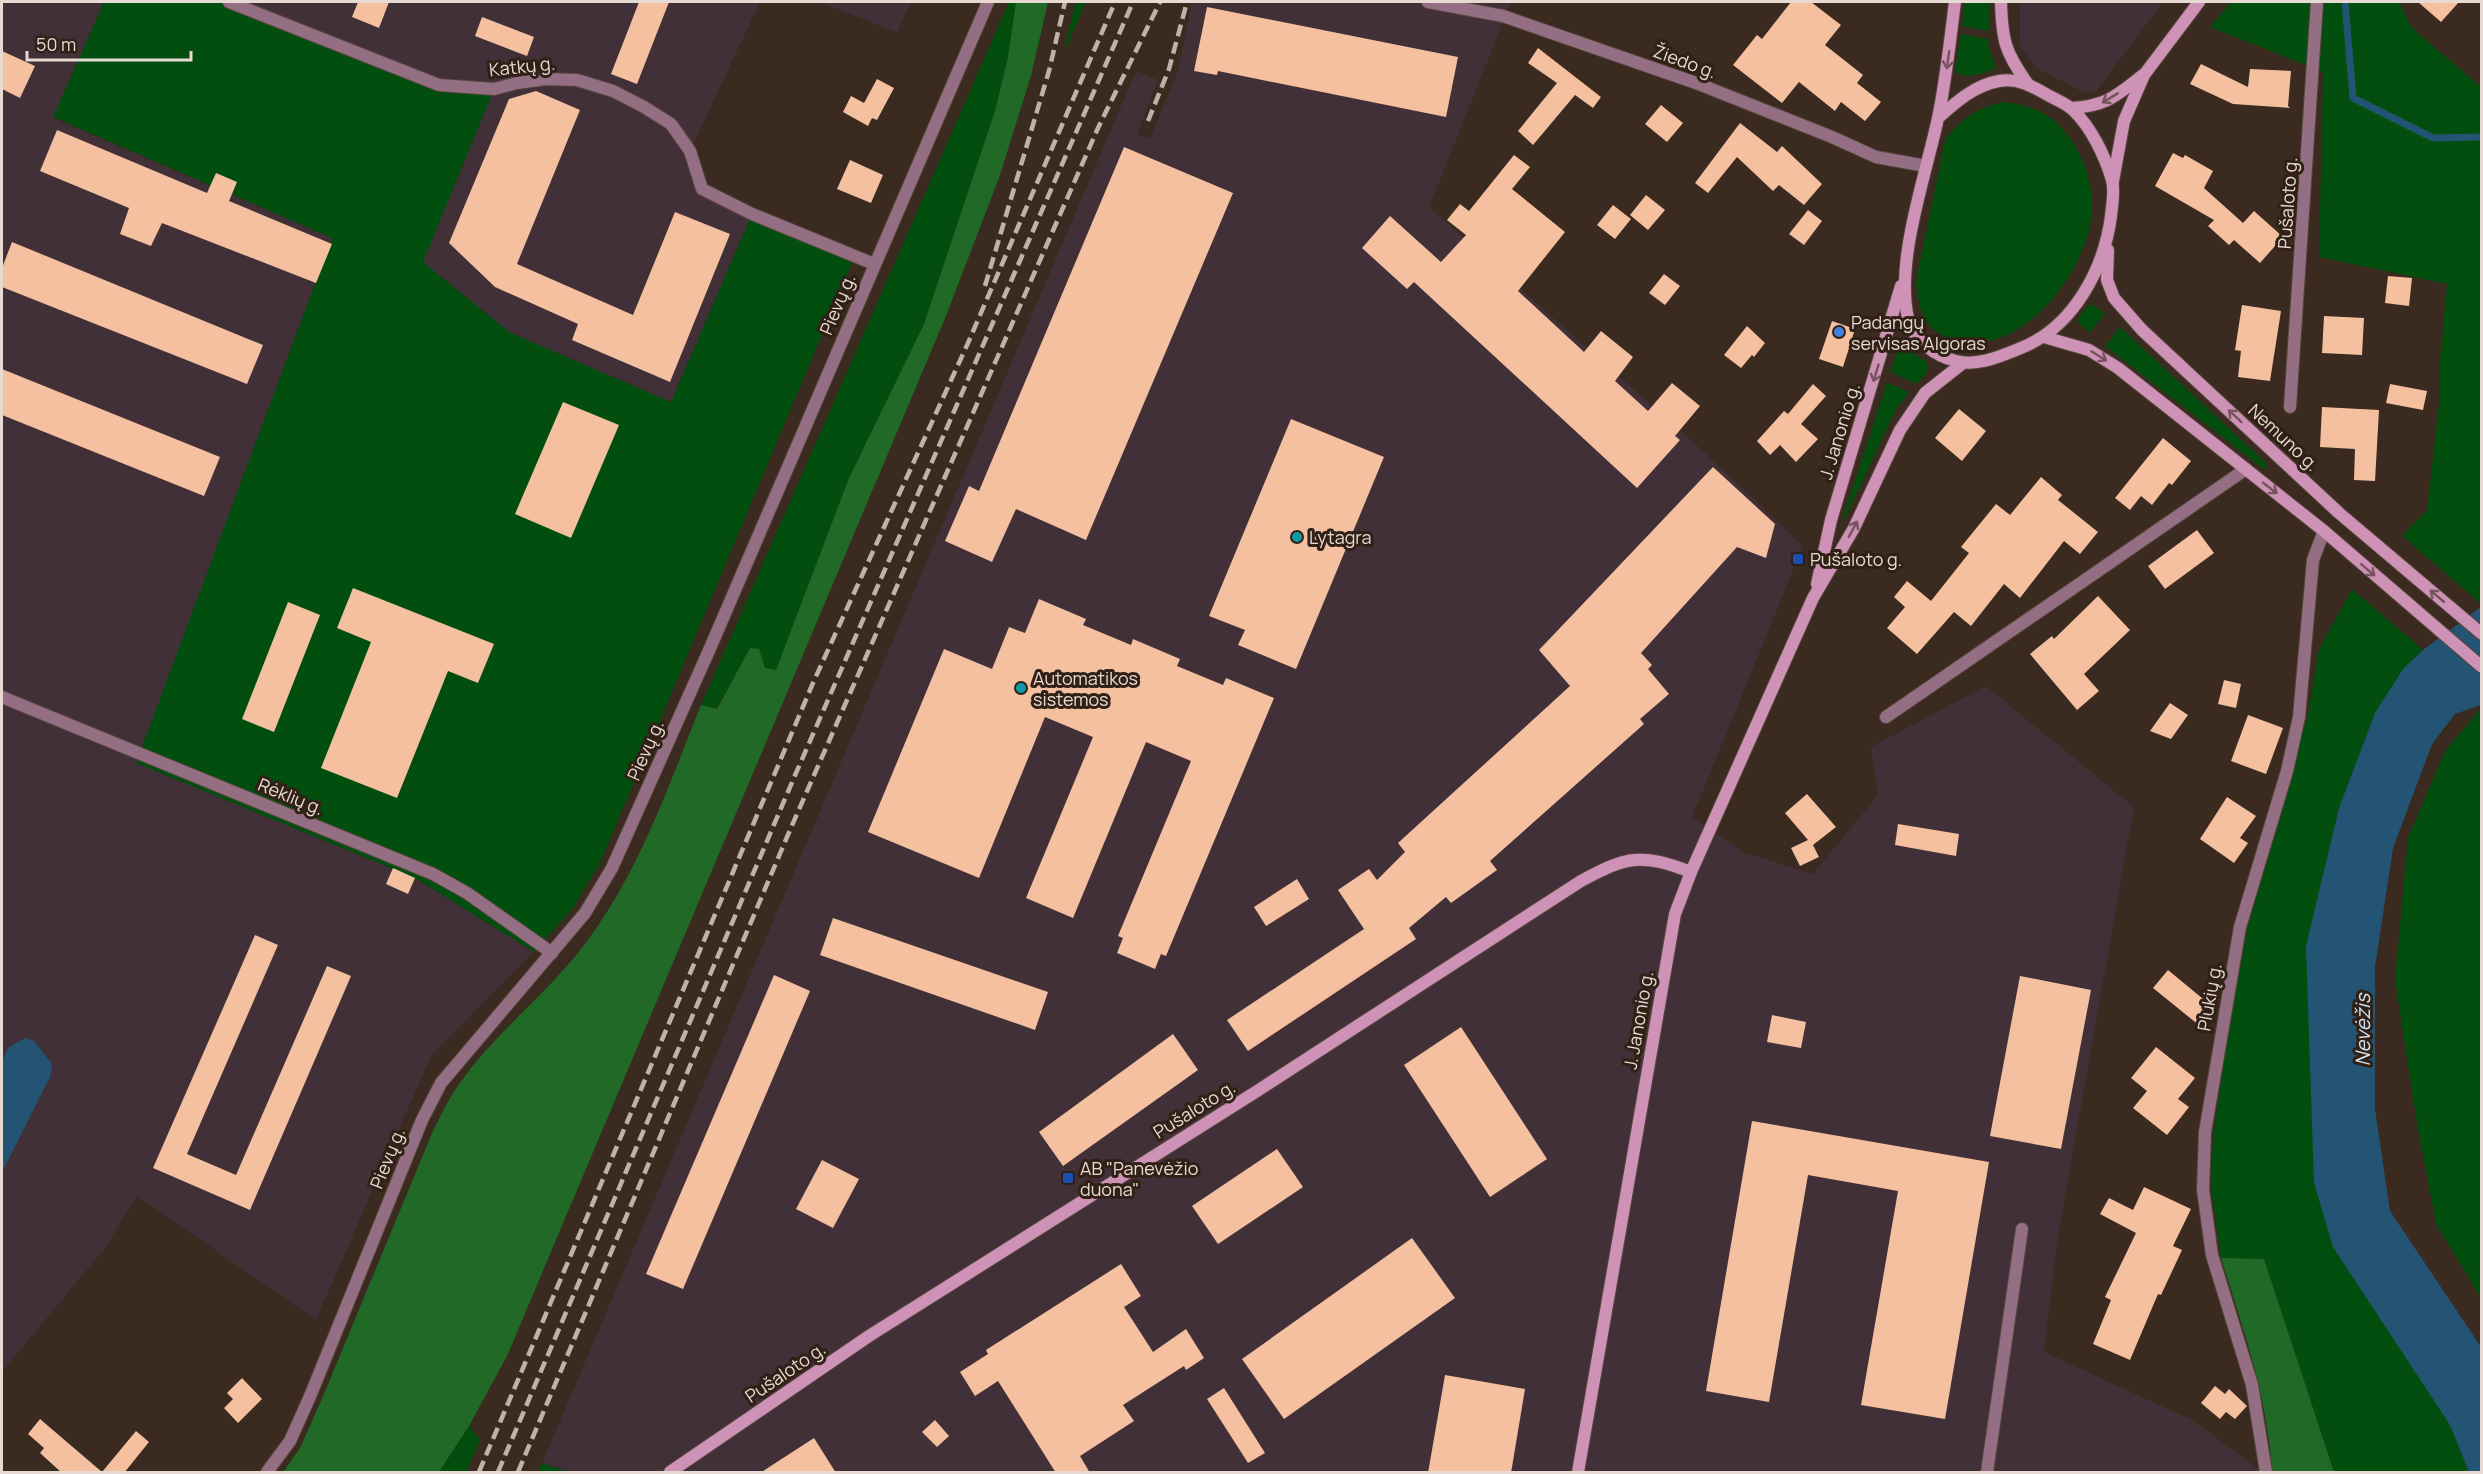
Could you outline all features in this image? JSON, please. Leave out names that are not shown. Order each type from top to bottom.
[{"type":"main road","points":[[1955,2],[1938,118],[1904,277],[1908,320],[1919,338],[1935,353],[1963,363],[2005,354],[2044,337],[2060,324],[2081,297],[2108,240]]},
{"type":"main road","points":[[2001,2],[2003,34],[2010,58],[2027,83]]},
{"type":"main road","points":[[2112,182],[2124,121],[2144,75],[2199,2]]},
{"type":"main road","points":[[2071,108],[2091,107],[2108,102],[2144,75]]},
{"type":"main road","points":[[1938,118],[1969,93],[1983,86],[1997,81],[2012,80],[2027,83],[2071,108],[2086,124],[2112,182]]},
{"type":"main road","name":"Nemuno g.","points":[[2112,182],[2107,280],[2114,298],[2142,330],[2340,513],[2481,634]]},
{"type":"main road","name":"J. Janonio g.","points":[[1814,598],[1831,520],[1904,277]]},
{"type":"main road","points":[[2044,337],[2089,350],[2118,368],[2324,531],[2481,667]]},
{"type":"main road","name":"J. Janonio g.","points":[[1578,1473],[1675,914],[1691,872],[1814,598],[1854,528],[1900,430],[1925,393],[1963,363]]},
{"type":"main road","name":"Pušaloto g.","points":[[670,1473],[869,1336],[1254,1093],[1581,881],[1611,865],[1642,859],[1665,863],[1691,872]]},
{"type":"street","name":"Katkų g.","points":[[230,2],[439,86],[494,89],[546,79],[577,80],[613,91],[671,124],[690,151],[702,189],[752,214],[874,264]]},
{"type":"street","name":"Pievų g.","points":[[267,1473],[290,1441],[311,1394],[422,1120],[441,1083],[585,913],[612,868],[711,646],[988,2]]},
{"type":"street","name":"Žiedo g.","points":[[1428,2],[1503,16],[1696,83],[1876,157],[1926,166]]},
{"type":"street","name":"Pušaloto g.","points":[[2290,407],[2317,2]]},
{"type":"street","points":[[1886,717],[2246,469]]},
{"type":"street","name":"Plukių g.","points":[[2266,1473],[2252,1385],[2212,1255],[2203,1190],[2205,1132],[2240,927],[2286,771],[2299,717],[2313,560],[2324,531]]},
{"type":"street","name":"Rėklių g.","points":[[2,697],[433,874],[466,893],[552,953]]},
{"type":"street","points":[[1987,1473],[2022,1229]]},
{"type":"shaded area","points":[[2,2],[104,2],[53,118],[332,238],[137,763],[415,878],[534,952],[431,1056],[316,1320],[137,1196],[105,1248],[2,1372]]},
{"type":"shaded area","points":[[229,2],[760,2],[690,151],[702,189],[752,214],[671,402],[509,332],[422,262],[494,89],[439,85]]},
{"type":"shaded area","points":[[819,2],[911,2],[897,32]]},
{"type":"shaded area","points":[[1192,2],[1511,2],[1429,207],[1704,452],[1803,546],[1692,817],[1742,852],[1813,874],[1878,795],[1871,747],[1986,686],[2134,807],[2058,1236],[2044,1352],[2192,1420],[2263,1472],[568,1472],[542,1463],[1136,71],[1158,80],[1137,134],[1150,139],[1178,71]]},
{"type":"shaded area","points":[[2020,2],[2163,2],[2096,91],[2083,92],[2036,68],[2020,46]]},
{"type":"green space","points":[[104,2],[229,2],[439,85],[494,89],[423,262],[509,332],[671,402],[752,214],[855,256],[600,863],[573,908],[534,952],[415,878],[136,763],[332,238],[53,117]]},
{"type":"green space","points":[[1009,2],[1016,2],[1008,57],[995,111],[924,324],[849,478],[776,671],[765,668],[759,650],[751,648],[716,709],[701,705]]},
{"type":"green space","points":[[1016,2],[1048,2],[1031,76],[999,178],[946,316],[507,1356],[469,1426],[439,1472],[283,1472],[300,1448],[321,1401],[444,1108],[481,1056],[569,964],[603,918],[620,890],[650,830],[701,705],[717,709],[750,648],[759,649],[765,668],[776,670],[849,478],[924,324],[995,111],[1008,57]]},
{"type":"green space","points":[[1075,2],[1086,2],[1064,53]]},
{"type":"green space","points":[[1965,2],[1989,2],[1989,31],[1962,26]]},
{"type":"green space","points":[[2231,2],[2399,2],[2412,28],[2481,87],[2481,604],[2402,536],[2427,510],[2440,394],[2439,372],[2447,284],[2319,257],[2323,72],[2210,27]]},
{"type":"green space","points":[[1961,34],[1988,39],[1989,50],[1996,66],[1994,69],[1968,76],[1955,71]]},
{"type":"green space","points":[[2004,102],[2039,111],[2057,123],[2072,141],[2087,171],[2090,185],[2092,205],[2089,230],[2080,256],[2066,281],[2048,304],[2027,323],[2003,337],[1978,342],[1952,339],[1935,330],[1924,318],[1916,282],[1945,141],[1970,115],[1985,107]]},
{"type":"green space","points":[[2090,304],[2105,313],[2090,333],[2078,322],[2079,317]]},
{"type":"green space","points":[[2120,327],[2264,461],[2269,470],[2261,467],[2105,346]]},
{"type":"green space","points":[[1902,346],[1928,363],[1927,372],[1917,384],[1890,372],[1899,348]]},
{"type":"green space","points":[[1887,383],[1909,392],[1895,411],[1844,521],[1843,517]]},
{"type":"green space","points":[[2352,589],[2423,650],[2403,669],[2375,713],[2339,808],[2306,946],[2450,1425],[2469,1472],[2334,1472],[2264,1259],[2221,1258],[2211,1187],[2213,1138],[2229,1026],[2248,927],[2308,714],[2319,649]]},
{"type":"green space","points":[[2481,708],[2481,1298],[2436,1224],[2417,1124],[2395,980],[2408,838],[2445,751]]},
{"type":"green space","points":[[2221,1258],[2264,1259],[2334,1472],[2272,1472],[2270,1444],[2260,1390]]},
{"type":"green space","points":[[469,1426],[480,1440],[466,1472],[439,1472]]},
{"type":"green space","points":[[542,1463],[568,1472],[538,1472]]},
{"type":"water","name":"Nevėžis","points":[[2481,607],[2481,705],[2455,714],[2432,744],[2393,848],[2375,967],[2375,1109],[2390,1211],[2481,1347],[2481,1472],[2469,1472],[2450,1425],[2333,1247],[2314,1183],[2306,946],[2339,808],[2375,713],[2403,669],[2423,650]]},
{"type":"water","points":[[25,1038],[34,1041],[52,1064],[50,1077],[2,1172],[2,1061],[9,1047]]},
{"type":"building","points":[[358,2],[389,2],[379,28],[352,17]]},
{"type":"building","points":[[639,2],[669,2],[637,84],[611,74]]},
{"type":"building","points":[[1791,2],[1811,2],[1841,25],[1825,45],[1863,75],[1857,83],[1881,102],[1865,121],[1841,102],[1835,111],[1799,82],[1782,103],[1733,65],[1757,35],[1762,39]]},
{"type":"building","points":[[2418,2],[2459,2],[2441,22]]},
{"type":"building","points":[[1207,7],[1458,57],[1446,117],[1218,71],[1217,75],[1194,71]]},
{"type":"building","points":[[482,17],[534,37],[527,56],[475,36]]},
{"type":"building","points":[[1538,48],[1601,97],[1593,108],[1575,95],[1533,145],[1518,131],[1557,83],[1528,63]]},
{"type":"building","points":[[2,51],[35,66],[20,98],[2,89]]},
{"type":"building","points":[[2201,64],[2248,87],[2250,69],[2291,71],[2288,106],[2290,108],[2233,104],[2190,84]]},
{"type":"building","points":[[877,79],[894,88],[877,120],[872,118],[868,126],[843,112],[851,96],[864,103]]},
{"type":"building","points":[[536,91],[580,110],[517,264],[633,315],[675,212],[730,234],[670,382],[572,340],[578,324],[495,287],[449,243],[509,99]]},
{"type":"building","points":[[1661,105],[1683,123],[1667,142],[1645,124]]},
{"type":"building","points":[[1740,123],[1777,152],[1782,146],[1822,184],[1804,205],[1779,185],[1773,191],[1737,157],[1708,193],[1695,183]]},
{"type":"building","points":[[57,130],[207,193],[216,173],[237,182],[229,201],[332,244],[316,283],[162,223],[151,246],[120,234],[129,208],[40,171]]},
{"type":"building","points":[[1124,147],[1233,193],[1086,540],[1016,509],[992,562],[945,541],[969,486],[979,491]]},
{"type":"building","points":[[2173,153],[2183,158],[2185,155],[2213,171],[2204,188],[2243,223],[2254,211],[2283,237],[2260,263],[2234,240],[2229,245],[2208,226],[2214,220],[2155,186]]},
{"type":"building","points":[[1514,155],[1530,167],[1512,189],[1565,232],[1518,291],[1584,352],[1601,331],[1633,357],[1615,381],[1648,411],[1672,383],[1700,406],[1675,436],[1680,440],[1637,488],[1414,282],[1407,289],[1362,248],[1390,216],[1441,262],[1466,235],[1447,220],[1460,204],[1469,211]]},
{"type":"building","points":[[850,160],[883,175],[871,203],[837,189]]},
{"type":"building","points":[[1646,195],[1665,210],[1648,230],[1630,215]]},
{"type":"building","points":[[1613,205],[1631,219],[1615,239],[1597,225]]},
{"type":"building","points":[[1808,210],[1822,221],[1804,245],[1789,234]]},
{"type":"building","points":[[12,242],[263,345],[247,384],[2,287],[2,268]]},
{"type":"building","points":[[1664,274],[1680,286],[1665,305],[1649,293]]},
{"type":"building","points":[[2388,276],[2412,278],[2409,306],[2385,303]]},
{"type":"building","points":[[2242,305],[2281,311],[2270,381],[2238,377],[2241,351],[2235,350]]},
{"type":"building","points":[[2324,316],[2364,318],[2362,355],[2322,353]]},
{"type":"building","points":[[1832,321],[1855,329],[1843,367],[1819,359]]},
{"type":"building","points":[[1747,326],[1765,343],[1741,368],[1724,355]]},
{"type":"building","points":[[2,369],[220,457],[204,496],[2,415]]},
{"type":"building","points":[[1813,384],[1826,396],[1801,424],[1818,439],[1796,462],[1780,445],[1770,455],[1757,441],[1784,411],[1788,414]]},
{"type":"building","points":[[2390,384],[2427,391],[2423,410],[2386,403]]},
{"type":"building","points":[[563,402],[619,425],[571,538],[515,514]]},
{"type":"building","points":[[2322,407],[2379,410],[2375,481],[2354,480],[2355,449],[2320,447]]},
{"type":"building","points":[[1959,409],[1986,431],[1962,461],[1935,438]]},
{"type":"building","name":"Lytagra","points":[[1291,419],[1384,457],[1296,669],[1238,645],[1245,630],[1209,616]]},
{"type":"building","points":[[2163,438],[2191,461],[2172,485],[2169,483],[2152,505],[2141,496],[2130,510],[2115,498]]},
{"type":"building","points":[[1713,467],[1775,524],[1766,558],[1737,547],[1641,653],[1652,665],[1648,669],[1669,694],[1640,719],[1644,724],[1490,861],[1497,870],[1451,903],[1446,897],[1409,928],[1416,939],[1248,1051],[1227,1020],[1364,929],[1338,890],[1369,869],[1377,880],[1405,852],[1398,843],[1570,686],[1539,650]]},
{"type":"building","points":[[2041,477],[2062,495],[2058,500],[2098,532],[2080,554],[2064,541],[2020,598],[2004,584],[1971,626],[1954,612],[1917,654],[1887,628],[1905,607],[1894,597],[1907,581],[1931,601],[1969,553],[1961,547],[1996,504],[2010,515]]},
{"type":"building","points":[[2197,530],[2214,553],[2165,589],[2148,566]]},
{"type":"building","points":[[353,588],[494,644],[478,683],[448,671],[397,798],[321,768],[371,642],[337,628]]},
{"type":"building","points":[[2098,596],[2130,630],[2084,674],[2099,691],[2077,710],[2030,654],[2052,636],[2054,639]]},
{"type":"building","points":[[1039,599],[1086,619],[1083,625],[1131,645],[1133,639],[1180,659],[1177,666],[1223,685],[1226,678],[1274,698],[1166,956],[1161,954],[1155,969],[1117,953],[1123,938],[1118,936],[1191,761],[1146,742],[1073,918],[1026,898],[1093,737],[1045,717],[979,878],[868,832],[944,649],[992,669],[1009,627],[1025,633]]},
{"type":"building","points":[[288,602],[320,615],[274,732],[242,719]]},
{"type":"building","points":[[2224,680],[2241,684],[2236,708],[2218,704]]},
{"type":"building","points":[[2170,703],[2188,715],[2171,739],[2150,731]]},
{"type":"building","points":[[2248,715],[2283,728],[2266,774],[2231,761]]},
{"type":"building","points":[[1807,794],[1836,827],[1813,845],[1819,857],[1800,866],[1791,848],[1808,840],[1785,813]]},
{"type":"building","points":[[2227,797],[2256,816],[2240,838],[2248,843],[2234,863],[2200,839]]},
{"type":"building","points":[[1898,824],[1959,834],[1956,856],[1895,845]]},
{"type":"building","points":[[393,868],[415,878],[408,894],[386,884]]},
{"type":"building","points":[[1297,879],[1309,899],[1266,926],[1254,907]]},
{"type":"building","points":[[833,918],[1048,992],[1035,1030],[820,955]]},
{"type":"building","points":[[255,935],[278,945],[187,1154],[236,1175],[327,966],[351,976],[250,1210],[153,1168]]},
{"type":"building","points":[[2168,970],[2214,1008],[2200,1026],[2153,988]]},
{"type":"building","points":[[774,975],[810,991],[683,1289],[646,1274]]},
{"type":"building","points":[[2020,976],[2091,990],[2061,1149],[1990,1136]]},
{"type":"building","points":[[1772,1015],[1806,1022],[1801,1048],[1767,1042]]},
{"type":"building","points":[[1461,1027],[1547,1159],[1490,1197],[1404,1065]]},
{"type":"building","points":[[1173,1034],[1198,1070],[1063,1166],[1039,1132]]},
{"type":"building","points":[[2156,1047],[2195,1078],[2178,1099],[2189,1107],[2167,1135],[2133,1108],[2147,1091],[2131,1078]]},
{"type":"building","points":[[1752,1121],[1989,1162],[1945,1419],[1861,1405],[1898,1191],[1808,1175],[1769,1402],[1706,1391]]},
{"type":"building","points":[[1277,1149],[1303,1187],[1218,1244],[1192,1206]]},
{"type":"building","points":[[822,1160],[859,1179],[833,1228],[796,1209]]},
{"type":"building","points":[[2144,1187],[2191,1209],[2173,1246],[2182,1250],[2161,1295],[2158,1294],[2130,1360],[2093,1344],[2111,1300],[2105,1297],[2136,1233],[2100,1214],[2109,1198],[2133,1210]]},
{"type":"building","points":[[1412,1238],[1455,1298],[1284,1419],[1242,1359]]},
{"type":"building","points":[[1121,1264],[1141,1296],[1124,1307],[1153,1352],[1186,1329],[1204,1358],[1186,1370],[1184,1366],[1123,1405],[1134,1421],[1080,1456],[1090,1473],[1056,1473],[998,1381],[975,1396],[960,1372],[988,1354],[986,1350]]},
{"type":"building","points":[[1445,1375],[1525,1389],[1511,1473],[1428,1473]]},
{"type":"building","points":[[242,1378],[262,1399],[238,1423],[224,1408],[233,1399],[227,1393]]},
{"type":"building","points":[[2215,1386],[2225,1394],[2229,1389],[2247,1406],[2235,1419],[2226,1412],[2220,1419],[2201,1403]]},
{"type":"building","points":[[1224,1388],[1265,1453],[1248,1463],[1207,1399]]},
{"type":"building","points":[[40,1419],[102,1472],[136,1431],[149,1442],[124,1473],[62,1473],[40,1453],[44,1448],[28,1434]]},
{"type":"building","points":[[935,1420],[949,1436],[937,1447],[922,1432]]},
{"type":"building","points":[[814,1438],[836,1473],[760,1473]]},
{"type":"waterway","points":[[2345,2],[2353,98],[2433,138],[2482,137]]},
{"type":"railway","points":[[985,286],[1049,71],[1065,2]]},
{"type":"railway","points":[[479,1472],[813,683],[968,343],[1115,2]]},
{"type":"railway","points":[[498,1472],[796,773],[1133,2]]},
{"type":"railway","points":[[518,1472],[790,830],[1098,128],[1160,2]]},
{"type":"railway","points":[[1148,121],[1169,69],[1187,2]]},
{"type":"place","name":"Padangų servisas Algoras","points":[[1839,332]]},
{"type":"place","name":"Lytagra","points":[[1297,537]]},
{"type":"place","name":"Pušaloto g.","points":[[1798,559]]},
{"type":"place","name":"Automatikos sistemos","points":[[1021,688]]},
{"type":"place","name":"AB \"Panevėžio duona\"","points":[[1068,1178]]}]
